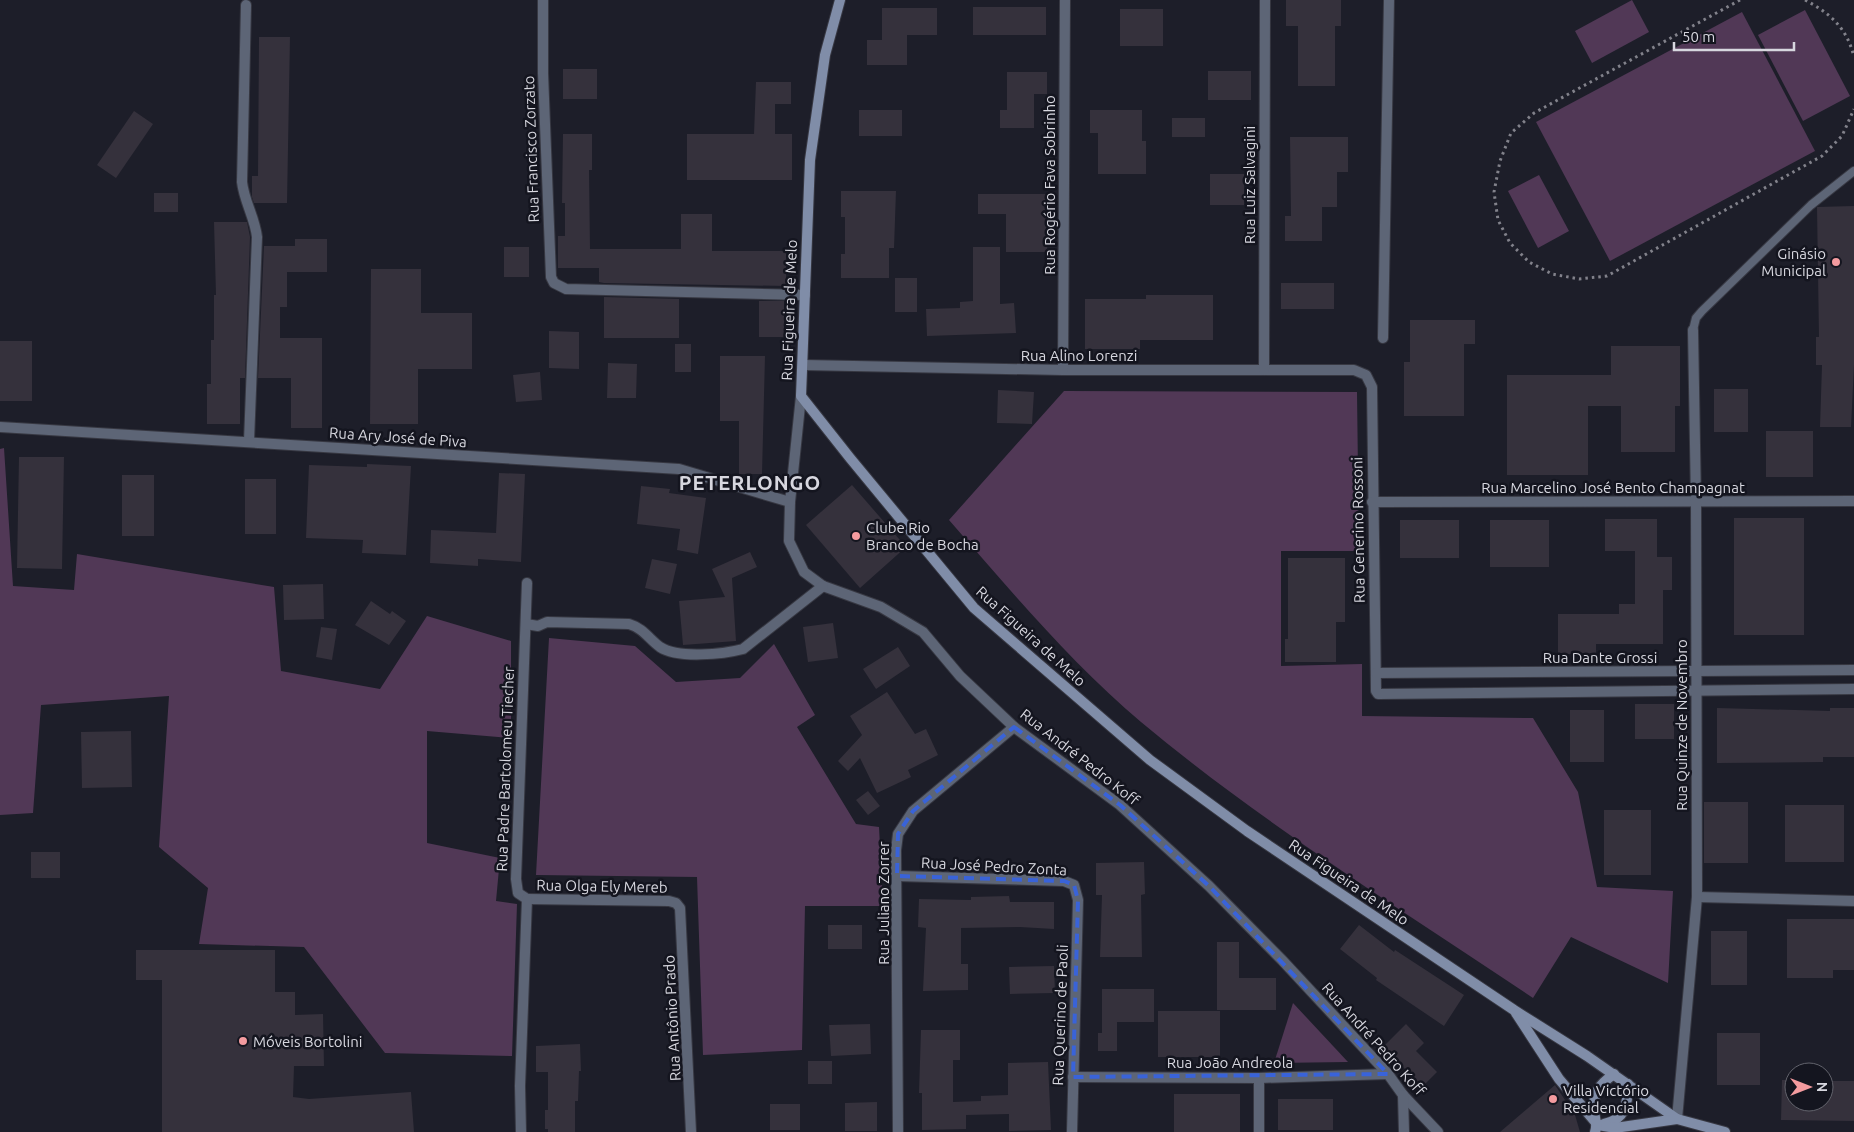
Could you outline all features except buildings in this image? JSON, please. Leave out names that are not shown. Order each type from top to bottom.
[{"type":"main road","name":"Rua Figueira de Melo","points":[[840,0],[825,55],[810,160],[801,396],[855,465],[974,608],[1150,760],[1247,831],[1514,1010],[1614,1074],[1677,1119]]},
{"type":"main road","name":"Rua Figueira de Melo","points":[[1514,1010],[1559,1080],[1596,1128]]},
{"type":"main road","points":[[1596,1128],[1593,1104],[1595,1094],[1601,1084],[1614,1074]]},
{"type":"main road","points":[[1596,1128],[1620,1118],[1628,1099],[1628,1084]]},
{"type":"main road","points":[[1596,1128],[1614,1128],[1677,1119],[1724,1132]]},
{"type":"street","name":"Rua Francisco Zorzato","points":[[543,0],[542,73],[551,277],[554,283],[566,289],[805,295]]},
{"type":"street","name":"Rua Rogério Fava Sobrinho","points":[[1064,370],[1065,0]]},
{"type":"street","name":"Rua Luiz Salvagini","points":[[1264,370],[1265,0]]},
{"type":"street","points":[[1384,338],[1389,0]]},
{"type":"street","points":[[246,5],[242,182],[257,237],[249,441]]},
{"type":"street","name":"Rua Quinze de Novembro","points":[[1677,1119],[1697,897],[1696,502],[1693,330]]},
{"type":"street","name":"Rua Alino Lorenzi","points":[[803,365],[1064,370],[1354,370]]},
{"type":"street","name":"Rua Generino Rossoni","points":[[1354,370],[1366,375],[1372,387],[1372,502],[1376,691],[1382,695],[1695,690]]},
{"type":"street","name":"Rua André Pedro Koff","points":[[801,396],[790,502],[789,541],[804,572],[823,586],[880,607],[923,632],[960,676],[1014,727],[1120,805],[1209,886],[1282,960],[1388,1074],[1403,1095],[1438,1132]]},
{"type":"street","name":"Rua Ary José de Piva","points":[[0,427],[679,469],[790,502]]},
{"type":"street","name":"Rua Marcelino José Bento Champagnat","points":[[1372,502],[1854,501]]},
{"type":"street","name":"Rua Padre Bartolomeu Tiecher","points":[[528,583],[516,879],[518,893],[528,899]]},
{"type":"street","points":[[526,624],[538,626],[546,622],[629,624],[641,629],[667,650],[710,654],[728,653],[744,649],[823,586]]},
{"type":"street","name":"Rua Dante Grossi","points":[[1376,673],[1854,670]]},
{"type":"street","points":[[1695,690],[1854,688]]},
{"type":"street","name":"Rua Juliano Zorrer","points":[[898,1132],[898,876],[896,850],[898,834],[908,817],[1014,727]]},
{"type":"street","name":"Rua José Pedro Zonta","points":[[898,876],[1064,882],[1074,885],[1078,900]]},
{"type":"street","points":[[1697,897],[1854,901]]},
{"type":"street","points":[[521,1132],[520,1086],[528,899]]},
{"type":"street","name":"Rua Olga Ely Mereb","points":[[528,899],[676,903]]},
{"type":"street","name":"Rua Querino de Paoli","points":[[1072,1132],[1078,900]]},
{"type":"street","name":"Rua Antônio Prado","points":[[676,903],[680,908],[681,918],[691,1132]]},
{"type":"street","name":"Rua João Andreola","points":[[1073,1077],[1259,1078],[1388,1074]]},
{"type":"street","points":[[1259,1078],[1259,1132]]},
{"type":"street","points":[[1403,1095],[1404,1132]]},
{"type":"lane","points":[[1693,330],[1696,318],[1702,311],[1811,205],[1854,171]]},
{"type":"path","points":[[1740,0],[1534,112],[1511,133],[1500,161],[1494,192],[1498,220],[1510,243],[1529,262],[1552,274],[1578,279],[1607,276],[1822,156],[1842,136],[1854,109]]},
{"type":"path","points":[[1805,0],[1824,10],[1844,28],[1854,57]]},
{"type":"highlighted area","points":[[1014,727],[1120,805],[1209,886],[1388,1074],[1073,1077],[1078,900],[1074,885],[1064,881],[897,876],[898,834],[913,811]]},
{"type":"shaded area","points":[[1632,0],[1649,32],[1592,63],[1575,31]]},
{"type":"shaded area","points":[[1805,10],[1850,96],[1803,121],[1758,35]]},
{"type":"shaded area","points":[[1742,12],[1815,151],[1610,261],[1536,122]]},
{"type":"shaded area","points":[[1539,175],[1569,231],[1538,248],[1508,191]]},
{"type":"shaded area","points":[[1064,391],[1357,392],[1359,551],[1281,551],[1281,666],[1362,664],[1362,716],[1533,718],[1578,792],[1597,887],[1673,891],[1668,983],[1571,937],[1533,998],[1333,865],[1235,796],[1141,722],[1090,675],[1041,625],[949,520]]},
{"type":"shaded area","points":[[4,448],[13,586],[74,590],[77,554],[274,587],[281,671],[380,689],[427,616],[511,641],[511,738],[427,731],[427,843],[500,858],[496,901],[517,904],[512,1056],[385,1053],[304,947],[199,944],[208,888],[159,847],[169,696],[41,705],[33,813],[0,815],[0,449]]},
{"type":"shaded area","points":[[549,638],[635,646],[676,682],[740,678],[774,644],[815,715],[797,727],[856,824],[879,827],[883,906],[805,906],[802,1050],[703,1055],[697,877],[536,875]]},
{"type":"shaded area","points":[[1293,1003],[1348,1062],[1274,1063]]},
{"type":"place","name":"Ginásio Municipal","points":[[1836,262]]},
{"type":"place","name":"Clube Rio Branco de Bocha","points":[[856,536]]},
{"type":"place","name":"Móveis Bortolini","points":[[243,1041]]},
{"type":"place","name":"Villa Victório Residencial","points":[[1553,1099]]},
{"type":"district","name":"PETERLONGO","points":[[750,482]]}]
